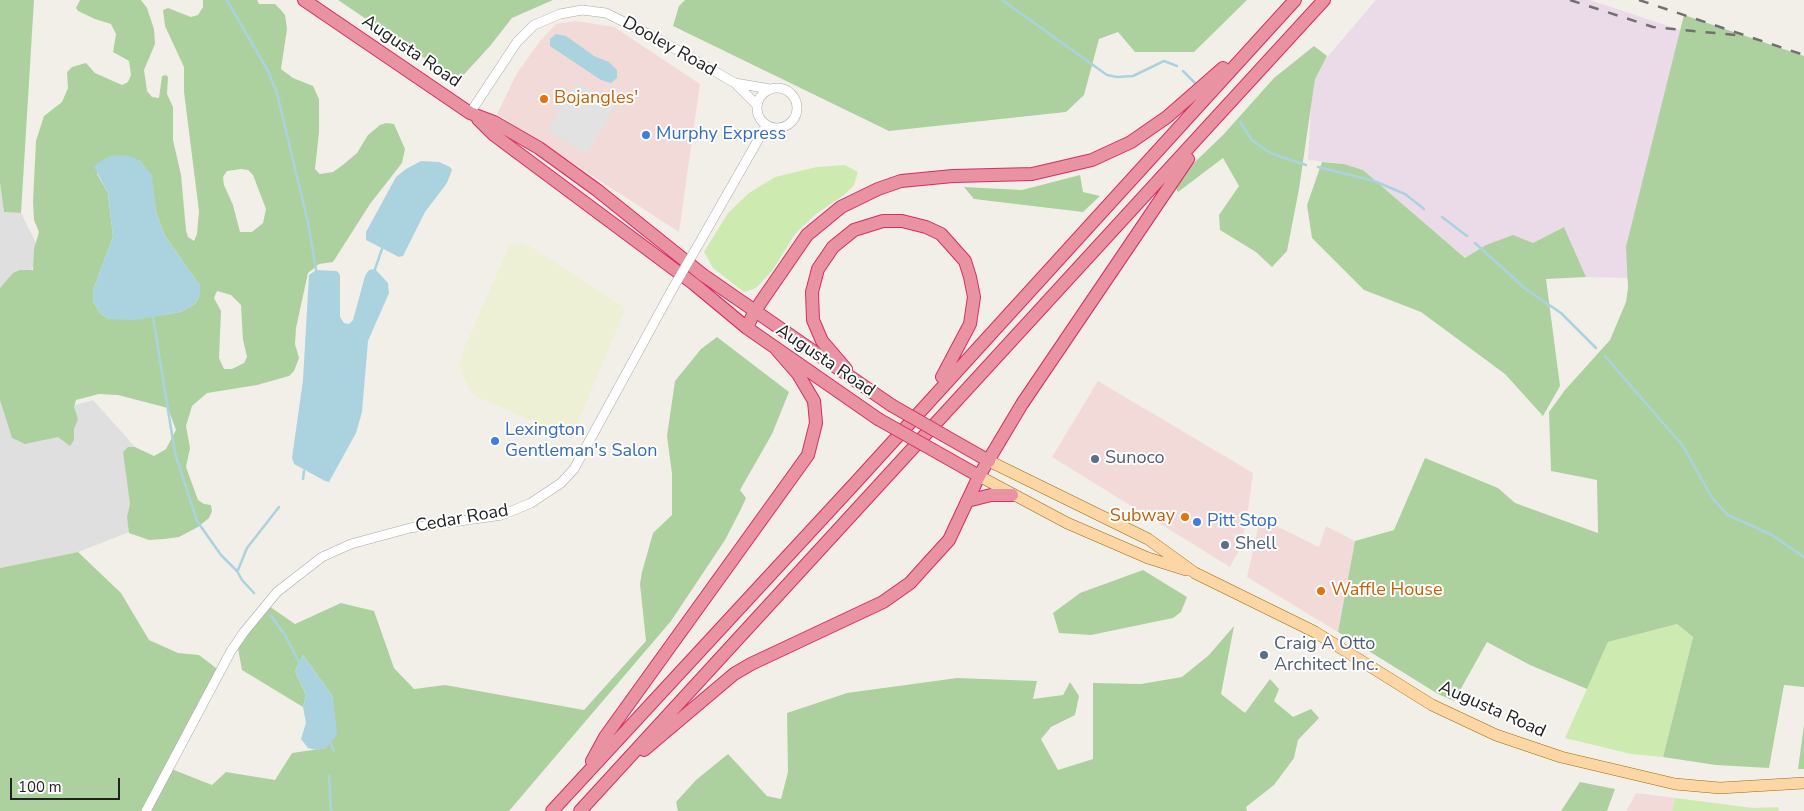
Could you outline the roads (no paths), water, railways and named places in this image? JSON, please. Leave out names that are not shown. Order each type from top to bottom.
[{"type":"highway","name":"Augusta Road","points":[[304,0],[472,114],[494,136],[694,284],[777,350],[878,419],[979,476]]},
{"type":"highway","points":[[580,811],[1324,0]]},
{"type":"highway","points":[[747,328],[754,312],[807,235],[841,207],[878,188],[901,181],[953,176],[1041,173],[1100,157],[1131,142],[1167,117],[1210,80],[1293,1]]},
{"type":"highway","points":[[552,811],[857,481],[927,401],[1293,1]]},
{"type":"highway","name":"Augusta Road","points":[[472,114],[494,122],[539,148],[754,312],[891,405],[989,461]]},
{"type":"highway","points":[[616,772],[734,674],[776,652],[865,612],[910,583],[949,540],[979,476],[1027,396],[1214,122]]},
{"type":"highway","points":[[852,378],[822,341],[814,320],[812,292],[818,268],[833,246],[854,230],[883,221],[916,224],[940,234],[955,248],[965,261],[974,297],[970,324],[966,334],[927,401]]},
{"type":"highway","points":[[584,776],[605,737],[808,455],[816,423],[814,400],[798,374],[777,350]]},
{"type":"highway","points":[[967,502],[991,494],[1012,495]]},
{"type":"main road","name":"Augusta Road","points":[[989,461],[1148,539],[1195,572],[1315,632],[1432,705],[1525,746],[1630,775],[1676,784],[1720,788],[1804,783]]},
{"type":"main road","name":"Augusta Road","points":[[979,476],[1067,523],[1148,558],[1195,572]]},
{"type":"street","name":"Dooley Road","points":[[472,114],[517,42],[534,25],[560,14],[582,10],[606,13],[626,22],[735,83],[757,105]]},
{"type":"street","name":"Dooley Road","points":[[735,83],[770,89]]},
{"type":"street","points":[[779,88],[791,93],[797,104],[798,110],[793,122],[780,129],[766,126],[758,115],[757,105],[762,95],[770,89],[779,88]]},
{"type":"street","name":"Cedar Road","points":[[146,811],[232,652],[244,632],[277,592],[322,557],[351,544],[410,528],[502,515],[531,503],[561,483],[574,469],[673,288],[766,126]]},
{"type":"water","points":[[556,34],[566,36],[594,56],[609,62],[617,70],[617,78],[611,83],[601,80],[550,46],[550,39]]},
{"type":"water","points":[[125,155],[139,160],[152,175],[156,212],[165,236],[200,286],[200,295],[195,304],[180,312],[135,320],[109,319],[101,314],[93,301],[93,290],[113,237],[108,193],[94,167],[111,156]]},
{"type":"water","points":[[421,161],[439,162],[450,167],[452,170],[447,183],[425,212],[403,256],[399,257],[366,240],[366,232],[396,177]]},
{"type":"water","points":[[375,269],[388,283],[389,293],[368,341],[362,412],[356,433],[329,482],[294,464],[292,458],[303,380],[309,275],[316,270],[337,271],[340,275],[340,317],[344,323],[349,324],[353,320],[365,276],[369,270]]},
{"type":"water","points":[[303,655],[333,697],[337,735],[326,748],[316,750],[308,748],[301,739],[306,723],[303,707],[306,695],[295,671]]},
{"type":"waterway","points":[[227,0],[268,71],[277,93],[309,227],[316,270]]},
{"type":"waterway","points":[[1002,0],[1107,75],[1117,77],[1133,76],[1164,61],[1177,66]]},
{"type":"waterway","points":[[1183,71],[1197,85]]},
{"type":"waterway","points":[[1240,122],[1252,140],[1270,153],[1306,165]]},
{"type":"waterway","points":[[1318,167],[1374,181],[1405,194],[1424,209]]},
{"type":"waterway","points":[[1442,217],[1467,236]]},
{"type":"waterway","points":[[1475,243],[1527,290],[1561,313],[1596,348]]},
{"type":"waterway","points":[[375,269],[382,249]]},
{"type":"waterway","points":[[153,317],[175,453],[197,521],[221,555],[237,571],[242,580],[254,593]]},
{"type":"waterway","points":[[1605,356],[1683,446],[1712,498],[1728,515],[1772,535],[1804,557]]},
{"type":"waterway","points":[[303,479],[304,471]]},
{"type":"waterway","points":[[238,570],[247,548],[279,507]]},
{"type":"waterway","points":[[271,616],[285,635],[300,664]]},
{"type":"waterway","points":[[330,741],[334,751]]},
{"type":"waterway","points":[[329,776],[331,811]]},
{"type":"railway","points":[[1570,0],[1653,27],[1745,36]]},
{"type":"railway","points":[[1639,0],[1804,55]]},
{"type":"place","name":"Bojangles'","points":[[544,99]]},
{"type":"place","name":"Murphy Express","points":[[646,135]]},
{"type":"place","name":"Lexington Gentleman's Salon","points":[[495,441]]},
{"type":"place","name":"Sunoco","points":[[1095,459]]},
{"type":"place","name":"Subway","points":[[1185,517]]},
{"type":"place","name":"Pitt Stop","points":[[1197,522]]},
{"type":"place","name":"Shell","points":[[1225,545]]},
{"type":"place","name":"Waffle House","points":[[1321,591]]},
{"type":"place","name":"Craig A Otto Architect Inc.","points":[[1264,655]]}]
